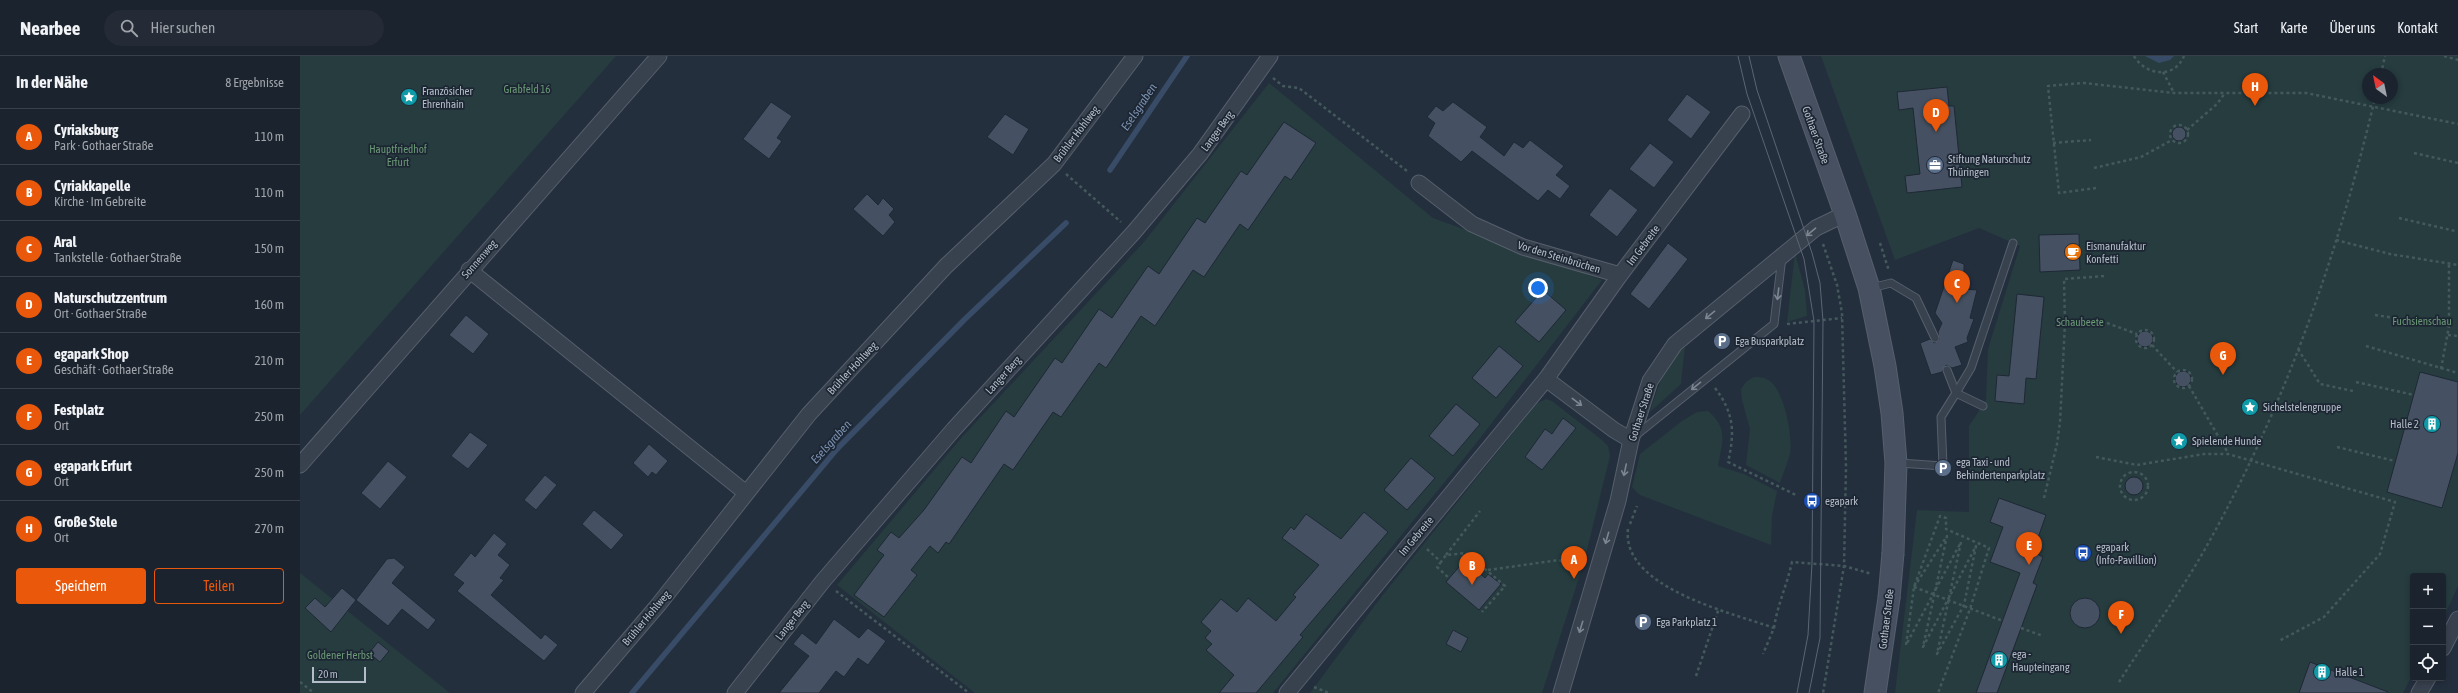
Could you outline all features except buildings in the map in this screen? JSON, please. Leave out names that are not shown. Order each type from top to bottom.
[{"type":"main road","name":"Gothaer Straße","points":[[1789,56],[1845,214],[1869,288],[1888,383],[1896,463],[1893,553],[1889,598],[1875,693]]},
{"type":"street","name":"Sonnenweg","points":[[300,464],[469,270],[659,56]]},
{"type":"street","name":"Brühler Hohlweg","points":[[583,693],[659,604],[809,414],[946,266],[1054,164],[1135,56]]},
{"type":"street","name":"Langer Berg","points":[[735,693],[823,581],[954,429],[1134,232],[1200,154],[1270,56]]},
{"type":"street","name":"Im Gebreite","points":[[1287,693],[1546,379],[1620,276],[1742,114]]},
{"type":"street","name":"Vor den Steinbrüchen","points":[[1419,183],[1472,224],[1523,247],[1620,276]]},
{"type":"street","name":"Gothaer Straße","points":[[1560,693],[1618,501],[1631,440],[1650,381],[1675,344],[1816,228],[1845,214]]},
{"type":"street","points":[[469,270],[746,494]]},
{"type":"street","points":[[1546,379],[1614,430],[1631,440]]},
{"type":"street","points":[[2445,645],[2458,619]]},
{"type":"street","points":[[2419,693],[2426,681]]},
{"type":"lane","points":[[1896,463],[1943,466],[1942,417],[1971,368],[2012,243]]},
{"type":"lane","points":[[1631,440],[1774,324],[1783,255]]},
{"type":"lane","points":[[1869,288],[1892,283],[1916,298],[1934,338]]},
{"type":"lane","points":[[1947,370],[1956,393],[1983,406]]},
{"type":"path","points":[[2134,56],[2143,68],[2150,71],[2163,72],[2174,68],[2184,56]]},
{"type":"path","points":[[2382,68],[2385,56]]},
{"type":"path","points":[[2444,56],[2458,60]]},
{"type":"path","points":[[1262,69],[1283,86],[1299,88],[1414,177],[1419,183]]},
{"type":"path","points":[[2163,72],[2174,93]]},
{"type":"path","points":[[2096,188],[2058,193],[2048,86],[2084,83],[2174,93],[2306,93],[2458,124]]},
{"type":"path","points":[[2187,130],[2217,104],[2225,92]]},
{"type":"path","points":[[2119,682],[2204,550],[2252,460],[2277,406],[2336,240],[2361,158],[2374,104]]},
{"type":"path","points":[[2180,125],[2187,130],[2188,136],[2184,142],[2178,144],[2172,140],[2169,132],[2173,127],[2180,125]]},
{"type":"path","points":[[2053,143],[2091,140]]},
{"type":"path","points":[[2094,168],[2141,157],[2172,140]]},
{"type":"path","points":[[2414,152],[2458,163]]},
{"type":"path","points":[[1068,176],[1124,224]]},
{"type":"path","points":[[2399,218],[2455,231]]},
{"type":"path","points":[[2336,240],[2390,254],[2458,264]]},
{"type":"path","points":[[1822,241],[1837,285],[1842,318],[1846,466],[1844,566],[1823,693]]},
{"type":"path","points":[[1880,243],[1892,283]]},
{"type":"path","points":[[2441,369],[2449,326],[2449,263]]},
{"type":"path","points":[[2044,498],[2057,444],[2060,422],[2065,323],[2064,278],[2105,276]]},
{"type":"path","points":[[2375,315],[2449,326]]},
{"type":"path","points":[[1774,324],[1842,318]]},
{"type":"path","points":[[2107,323],[2137,334]]},
{"type":"path","points":[[2144,330],[2151,332],[2154,338],[2152,345],[2144,349],[2139,346],[2135,340],[2137,334],[2144,330]]},
{"type":"path","points":[[2448,335],[2458,336]]},
{"type":"path","points":[[2152,345],[2177,372]]},
{"type":"path","points":[[2366,346],[2458,373]]},
{"type":"path","points":[[2298,349],[2320,384],[2353,391]]},
{"type":"path","points":[[2185,370],[2189,372],[2192,381],[2188,386],[2182,389],[2174,384],[2174,377],[2177,372],[2185,370]]},
{"type":"path","points":[[1707,378],[1723,399],[1730,416],[1733,440],[1728,462],[1796,495]]},
{"type":"path","points":[[2356,382],[2414,395]]},
{"type":"path","points":[[2188,386],[2228,454]]},
{"type":"path","points":[[2337,447],[2395,461]]},
{"type":"path","points":[[2096,457],[2137,465],[2204,454],[2228,454],[2395,502],[2380,554],[2324,617],[2279,641]]},
{"type":"path","points":[[2137,465],[2137,472]]},
{"type":"path","points":[[2137,472],[2146,479],[2148,488],[2143,497],[2134,499],[2122,492],[2121,483],[2126,474],[2137,472]]},
{"type":"path","points":[[1637,506],[1628,531],[1635,560],[1656,580],[1675,592],[1774,628]]},
{"type":"path","points":[[1449,578],[1437,567],[1480,511]]},
{"type":"path","points":[[1914,587],[1947,536],[1933,594],[1924,647],[1948,600],[1976,546],[1964,605],[1937,654],[1948,600],[1961,542],[1933,594],[1906,645],[1914,587],[1940,516],[1946,518],[1946,529],[1988,548],[1970,608],[1938,693]]},
{"type":"path","points":[[1429,551],[1441,562]]},
{"type":"path","points":[[1446,555],[1466,553],[1505,586],[1482,612]]},
{"type":"path","points":[[1487,570],[1559,560],[1581,568]]},
{"type":"path","points":[[1763,654],[1774,628],[1776,616],[1788,585],[1792,562],[1844,566],[1874,575]]},
{"type":"path","points":[[823,581],[969,693]]},
{"type":"path","points":[[1909,585],[2003,621]]},
{"type":"path","points":[[1696,676],[1719,608]]},
{"type":"path","points":[[2021,628],[2043,636]]},
{"type":"path","points":[[300,682],[314,693]]},
{"type":"path","points":[[1314,687],[1329,693]]},
{"type":"green space","name":"Hauptfriedhof Erfurt","points":[[300,56],[616,56],[300,415]]},
{"type":"green space","points":[[1821,56],[2458,56],[2458,586],[2446,612],[2446,573],[2410,573],[2410,680],[2403,693],[1895,693],[1917,510],[1969,512],[1969,426],[1986,400],[1988,349],[2020,246],[1979,228],[1895,260]]},
{"type":"green space","points":[[1269,83],[1433,218],[1602,280],[1474,446],[1273,693],[975,693],[837,585],[962,437],[1144,242]]},
{"type":"green space","points":[[1795,253],[1805,290],[1807,316],[1787,322]]},
{"type":"green space","points":[[1685,345],[1681,384],[1650,412],[1659,384],[1667,368]]},
{"type":"green space","points":[[1754,377],[1765,378],[1773,384],[1781,398],[1787,418],[1791,447],[1780,483],[1746,465],[1750,429],[1742,400],[1741,389],[1746,382]]},
{"type":"green space","points":[[1546,399],[1552,401],[1602,440],[1608,446],[1610,456],[1584,562],[1542,693],[1310,693],[1382,596],[1536,404]]},
{"type":"green space","points":[[1708,411],[1715,418],[1721,430],[1722,443],[1718,466],[1744,474],[1777,491],[1772,516],[1771,545],[1640,495],[1632,487],[1640,454],[1682,421],[1697,412]]},
{"type":"green space","name":"Goldener Herbst","points":[[300,573],[450,693],[300,693]]},
{"type":"water","points":[[2145,56],[2174,56],[2170,60],[2159,63]]},
{"type":"waterway","name":"Eselsgraben","points":[[1110,170],[1187,56]]},
{"type":"waterway","name":"Eselsgraben","points":[[632,693],[837,449],[964,320],[1066,223]]},
{"type":"tram line","points":[[1738,56],[1747,94],[1804,259],[1814,321],[1812,563],[1808,635],[1797,693]]},
{"type":"tram line","points":[[1749,56],[1757,90],[1812,253],[1820,283],[1823,321],[1820,638],[1809,693]]},
{"type":"place","name":"Französicher Ehrenhain","points":[[409,97]]},
{"type":"place","name":"Große Stele","points":[[2255,106]]},
{"type":"place","name":"Naturschutzzentrum","points":[[1936,132]]},
{"type":"place","name":"Stiftung Naturschutz Thüringen","points":[[1935,165]]},
{"type":"place","name":"Eismanufaktur Konfetti","points":[[2073,252]]},
{"type":"place","name":"Aral","points":[[1957,303]]},
{"type":"place","name":"Ega Busparkplatz","points":[[1722,341]]},
{"type":"place","name":"egapark Erfurt","points":[[2223,375]]},
{"type":"place","name":"Sichelstelengruppe","points":[[2250,407]]},
{"type":"place","name":"Halle 2","points":[[2432,424]]},
{"type":"place","name":"Spielende Hunde","points":[[2179,441]]},
{"type":"place","name":"ega Taxi - und Behindertenparkplatz","points":[[1943,468]]},
{"type":"place","name":"egapark","points":[[1812,501]]},
{"type":"place","name":"egapark (Info-Pavillion)","points":[[2083,553]]},
{"type":"place","name":"egapark Shop","points":[[2029,565]]},
{"type":"place","name":"Cyriaksburg","points":[[1574,579]]},
{"type":"place","name":"Cyriakkapelle","points":[[1472,585]]},
{"type":"place","name":"Ega Parkplatz 1","points":[[1643,622]]},
{"type":"place","name":"Festplatz","points":[[2121,634]]},
{"type":"place","name":"ega - Haupteingang","points":[[1999,660]]},
{"type":"place","name":"Halle 1","points":[[2322,672]]},
{"type":"park label","name":"Grabfeld 16","points":[[527,89]]},
{"type":"park label","name":"Fuchsienschau","points":[[2422,321]]},
{"type":"park label","name":"Schaubeete","points":[[2080,322]]}]
